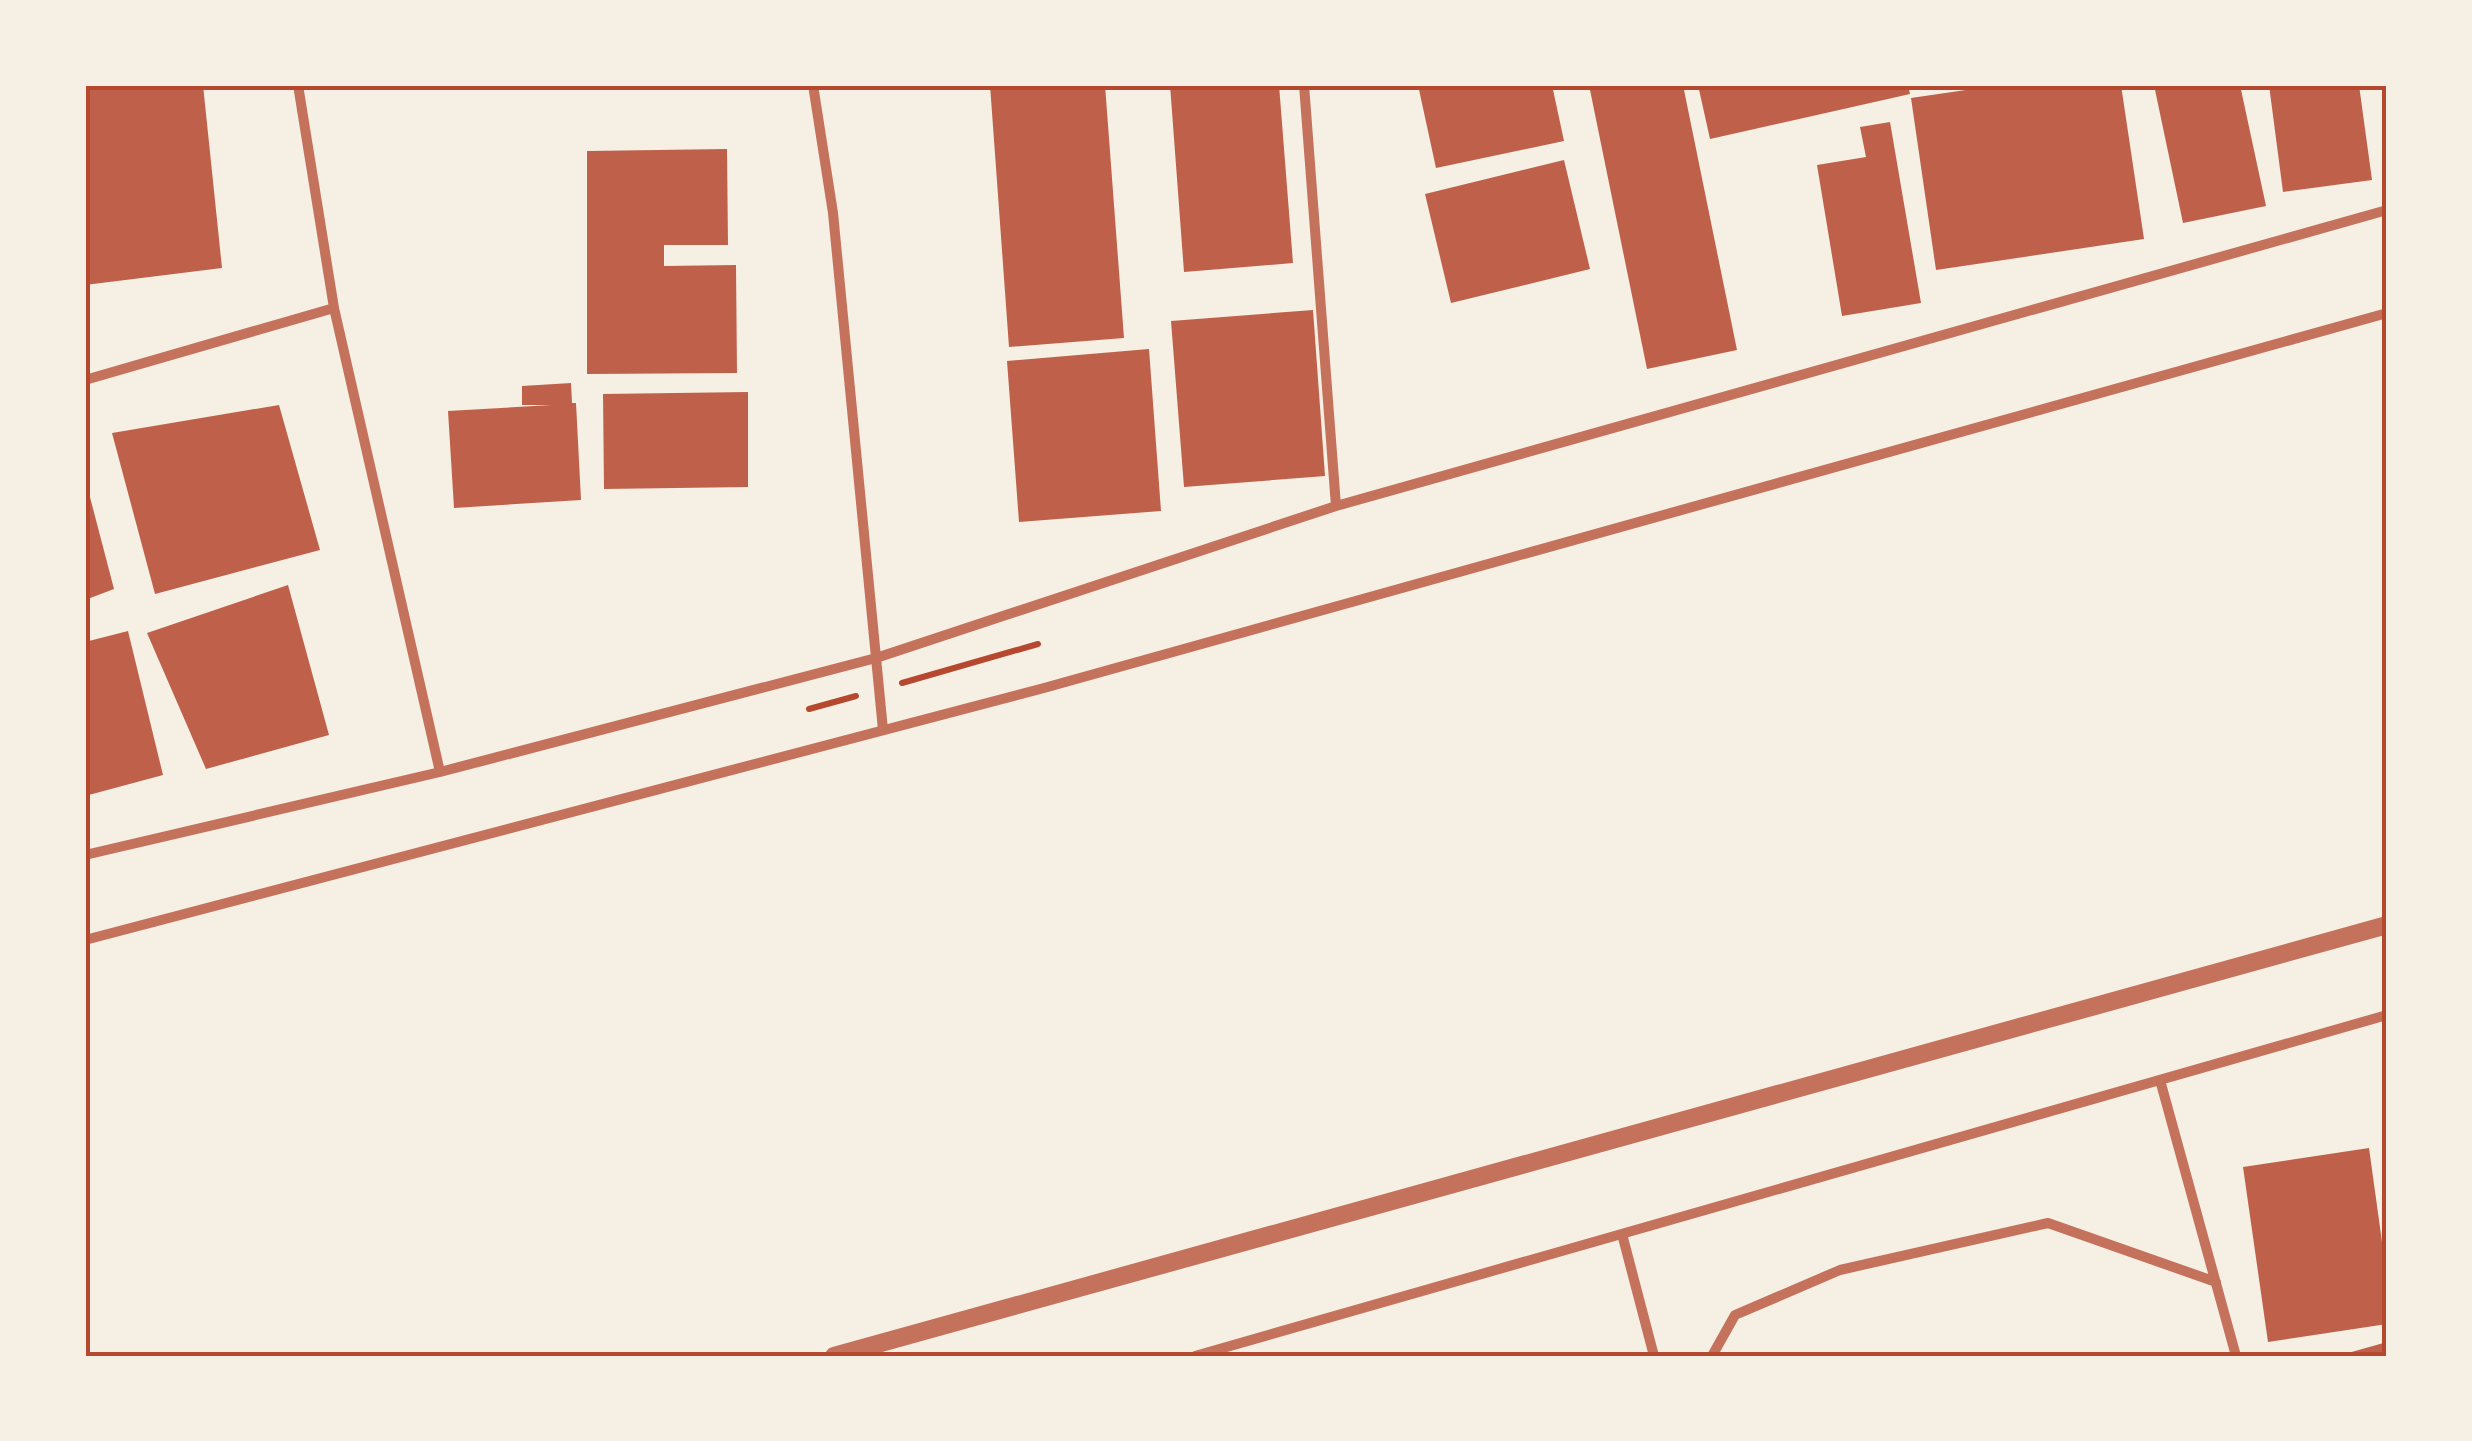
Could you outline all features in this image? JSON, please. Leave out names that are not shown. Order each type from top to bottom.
[{"type":"street","points":[[298,85],[334,308],[440,772]]},
{"type":"street","points":[[813,85],[833,213],[883,730]]},
{"type":"street","points":[[1304,85],[1336,506]]},
{"type":"street","points":[[85,855],[440,772],[876,658],[1336,506],[2387,210]]},
{"type":"street","points":[[85,380],[334,308]]},
{"type":"street","points":[[85,940],[883,730],[2387,313]]},
{"type":"street","points":[[834,1356],[2387,926]]},
{"type":"street","points":[[1194,1356],[2387,1015]]},
{"type":"street","points":[[2160,1080],[2236,1356]]},
{"type":"street","points":[[1712,1356],[1735,1314],[1840,1270],[2048,1222],[2216,1282]]},
{"type":"street","points":[[1622,1234],[1654,1356]]},
{"type":"path","points":[[810,709],[1038,644]]},
{"type":"building","points":[[85,85],[203,85],[222,268],[85,285]]},
{"type":"building","points":[[990,85],[1105,85],[1124,338],[1009,347]]},
{"type":"building","points":[[1170,85],[1279,85],[1293,263],[1184,272]]},
{"type":"building","points":[[1418,85],[1552,85],[1564,141],[1436,168]]},
{"type":"building","points":[[1589,85],[1683,85],[1737,350],[1647,369]]},
{"type":"building","points":[[1698,85],[1908,85],[1910,94],[1710,139]]},
{"type":"building","points":[[2000,85],[2121,85],[2144,239],[1936,270],[1911,98]]},
{"type":"building","points":[[2154,85],[2240,85],[2266,206],[2183,223]]},
{"type":"building","points":[[2269,85],[2359,85],[2372,180],[2283,192]]},
{"type":"building","points":[[1890,122],[1921,303],[1842,316],[1817,165],[1866,157],[1860,127]]},
{"type":"building","points":[[727,149],[728,245],[664,245],[664,266],[736,265],[737,373],[587,374],[587,151]]},
{"type":"building","points":[[1564,160],[1590,269],[1451,303],[1425,194]]},
{"type":"building","points":[[1313,310],[1325,476],[1184,487],[1171,321]]},
{"type":"building","points":[[1149,349],[1161,511],[1019,522],[1007,361]]},
{"type":"building","points":[[571,383],[572,403],[576,403],[581,500],[454,508],[448,411],[551,405],[522,405],[522,386]]},
{"type":"building","points":[[748,392],[748,487],[604,489],[603,394]]},
{"type":"building","points":[[279,405],[320,550],[155,594],[112,433]]},
{"type":"building","points":[[85,478],[114,589],[85,600]]},
{"type":"building","points":[[288,585],[329,735],[206,769],[147,633]]},
{"type":"building","points":[[128,631],[163,775],[85,796],[85,642]]},
{"type":"building","points":[[2369,1148],[2387,1278],[2387,1324],[2268,1342],[2243,1167]]},
{"type":"building","points":[[2387,1342],[2387,1356],[2341,1356],[2341,1355]]}]
